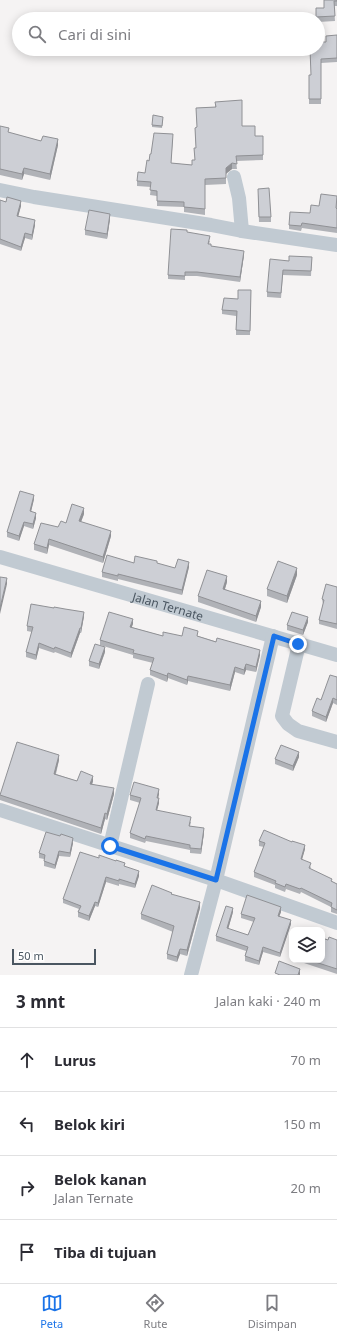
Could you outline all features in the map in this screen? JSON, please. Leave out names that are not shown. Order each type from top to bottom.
[{"type":"street","points":[[234,177],[239,198],[242,231]]},
{"type":"street","points":[[0,190],[34,197],[242,231],[337,245]]},
{"type":"street","name":"Jalan Ternate","points":[[0,557],[337,655]]},
{"type":"street","points":[[191,975],[216,880],[274,636]]},
{"type":"street","points":[[298,644],[282,716],[288,724],[298,731],[337,742]]},
{"type":"street","points":[[110,846],[148,684]]},
{"type":"street","points":[[0,810],[35,820],[216,880],[337,923]]},
{"type":"building","points":[[324,0],[337,0],[334,1],[335,16],[325,17],[325,12],[316,12],[316,8],[324,8]]},
{"type":"building","points":[[337,35],[337,58],[321,59],[321,99],[309,99],[309,75],[311,75],[310,56],[325,56],[326,36]]},
{"type":"building","points":[[242,100],[242,126],[255,126],[255,136],[263,136],[263,155],[236,156],[237,164],[232,163],[226,168],[226,178],[205,179],[205,209],[184,207],[184,202],[157,201],[157,191],[150,190],[151,182],[137,181],[138,172],[145,173],[147,160],[149,161],[151,154],[154,133],[173,134],[171,163],[192,165],[192,160],[195,160],[194,148],[196,148],[196,108],[216,107],[215,102]]},
{"type":"building","points":[[153,115],[163,117],[162,126],[152,125]]},
{"type":"building","points":[[0,126],[9,128],[8,132],[41,141],[43,136],[58,139],[50,174],[24,168],[22,174],[0,169]]},
{"type":"building","points":[[269,188],[271,217],[259,217],[258,189]]},
{"type":"building","points":[[321,194],[337,196],[337,228],[302,223],[301,226],[289,225],[290,212],[310,213],[311,205],[319,206]]},
{"type":"building","points":[[7,197],[21,201],[17,216],[35,220],[32,235],[25,233],[21,247],[0,239],[0,200],[6,202]]},
{"type":"building","points":[[89,210],[110,214],[107,234],[85,230]]},
{"type":"building","points":[[171,229],[187,230],[187,232],[210,236],[208,244],[211,244],[211,246],[244,251],[240,277],[197,272],[185,272],[185,276],[168,275]]},
{"type":"building","points":[[289,256],[312,257],[311,271],[283,270],[281,293],[267,292],[270,259],[289,261]]},
{"type":"building","points":[[238,290],[251,290],[250,331],[236,330],[237,311],[222,310],[224,298],[238,299]]},
{"type":"building","points":[[20,491],[34,495],[30,511],[36,513],[33,524],[24,522],[19,536],[7,532]]},
{"type":"building","points":[[72,504],[84,508],[79,521],[111,531],[103,557],[49,539],[47,548],[34,544],[41,523],[58,527],[61,521],[66,523]]},
{"type":"building","points":[[107,555],[134,563],[135,556],[157,561],[157,563],[175,568],[178,559],[189,562],[182,590],[118,574],[118,576],[102,572]]},
{"type":"building","points":[[278,561],[297,568],[287,596],[267,589]]},
{"type":"building","points":[[207,570],[227,576],[223,589],[261,601],[256,616],[198,596]]},
{"type":"building","points":[[0,577],[7,578],[0,608]]},
{"type":"building","points":[[326,584],[337,587],[337,624],[319,620]]},
{"type":"building","points":[[31,604],[84,612],[81,628],[71,653],[55,647],[54,649],[39,643],[36,655],[26,652],[33,627],[27,626]]},
{"type":"building","points":[[109,612],[133,619],[130,627],[163,636],[163,632],[182,636],[184,627],[198,631],[197,636],[216,642],[217,638],[260,650],[256,667],[246,664],[244,670],[235,667],[230,685],[188,676],[187,680],[168,673],[167,676],[150,670],[154,658],[133,653],[134,650],[100,640]]},
{"type":"building","points":[[292,612],[308,617],[303,630],[287,625]]},
{"type":"building","points":[[95,644],[105,647],[99,664],[89,661]]},
{"type":"building","points":[[330,675],[337,677],[337,700],[333,698],[326,717],[312,711],[317,698],[321,700]]},
{"type":"building","points":[[17,742],[59,755],[54,774],[77,781],[81,771],[93,776],[90,784],[114,788],[107,814],[105,813],[101,828],[0,795]]},
{"type":"building","points":[[281,745],[299,752],[293,766],[275,759]]},
{"type":"building","points":[[134,782],[159,789],[157,798],[159,798],[156,810],[191,817],[189,826],[204,828],[201,849],[190,848],[190,845],[146,836],[145,839],[130,833],[141,798],[130,795]]},
{"type":"building","points":[[264,830],[292,842],[305,845],[301,859],[311,863],[309,868],[332,879],[331,881],[337,884],[337,910],[331,907],[332,903],[301,888],[300,889],[286,884],[285,887],[275,883],[276,881],[254,872],[265,843],[259,841]]},
{"type":"building","points":[[46,832],[60,836],[61,834],[73,838],[70,853],[59,851],[55,865],[44,861],[45,855],[39,853]]},
{"type":"building","points":[[80,852],[99,858],[99,855],[116,860],[125,863],[124,866],[139,871],[135,884],[106,877],[98,903],[95,902],[89,916],[78,912],[81,906],[63,899]]},
{"type":"building","points":[[152,885],[172,893],[171,894],[200,902],[187,950],[180,949],[177,957],[167,954],[174,926],[141,914]]},
{"type":"building","points":[[247,895],[281,907],[278,916],[291,920],[280,953],[263,947],[259,961],[245,956],[248,947],[216,936],[226,906],[233,908],[227,928],[248,935],[255,918],[241,914]]},
{"type":"building","points":[[329,937],[337,940],[337,969],[318,963],[325,963],[325,939],[328,940]]},
{"type":"building","points":[[279,961],[300,969],[298,975],[280,975],[275,973]]},
{"type":"route","points":[[110,846],[216,880],[274,636],[298,644]]}]
